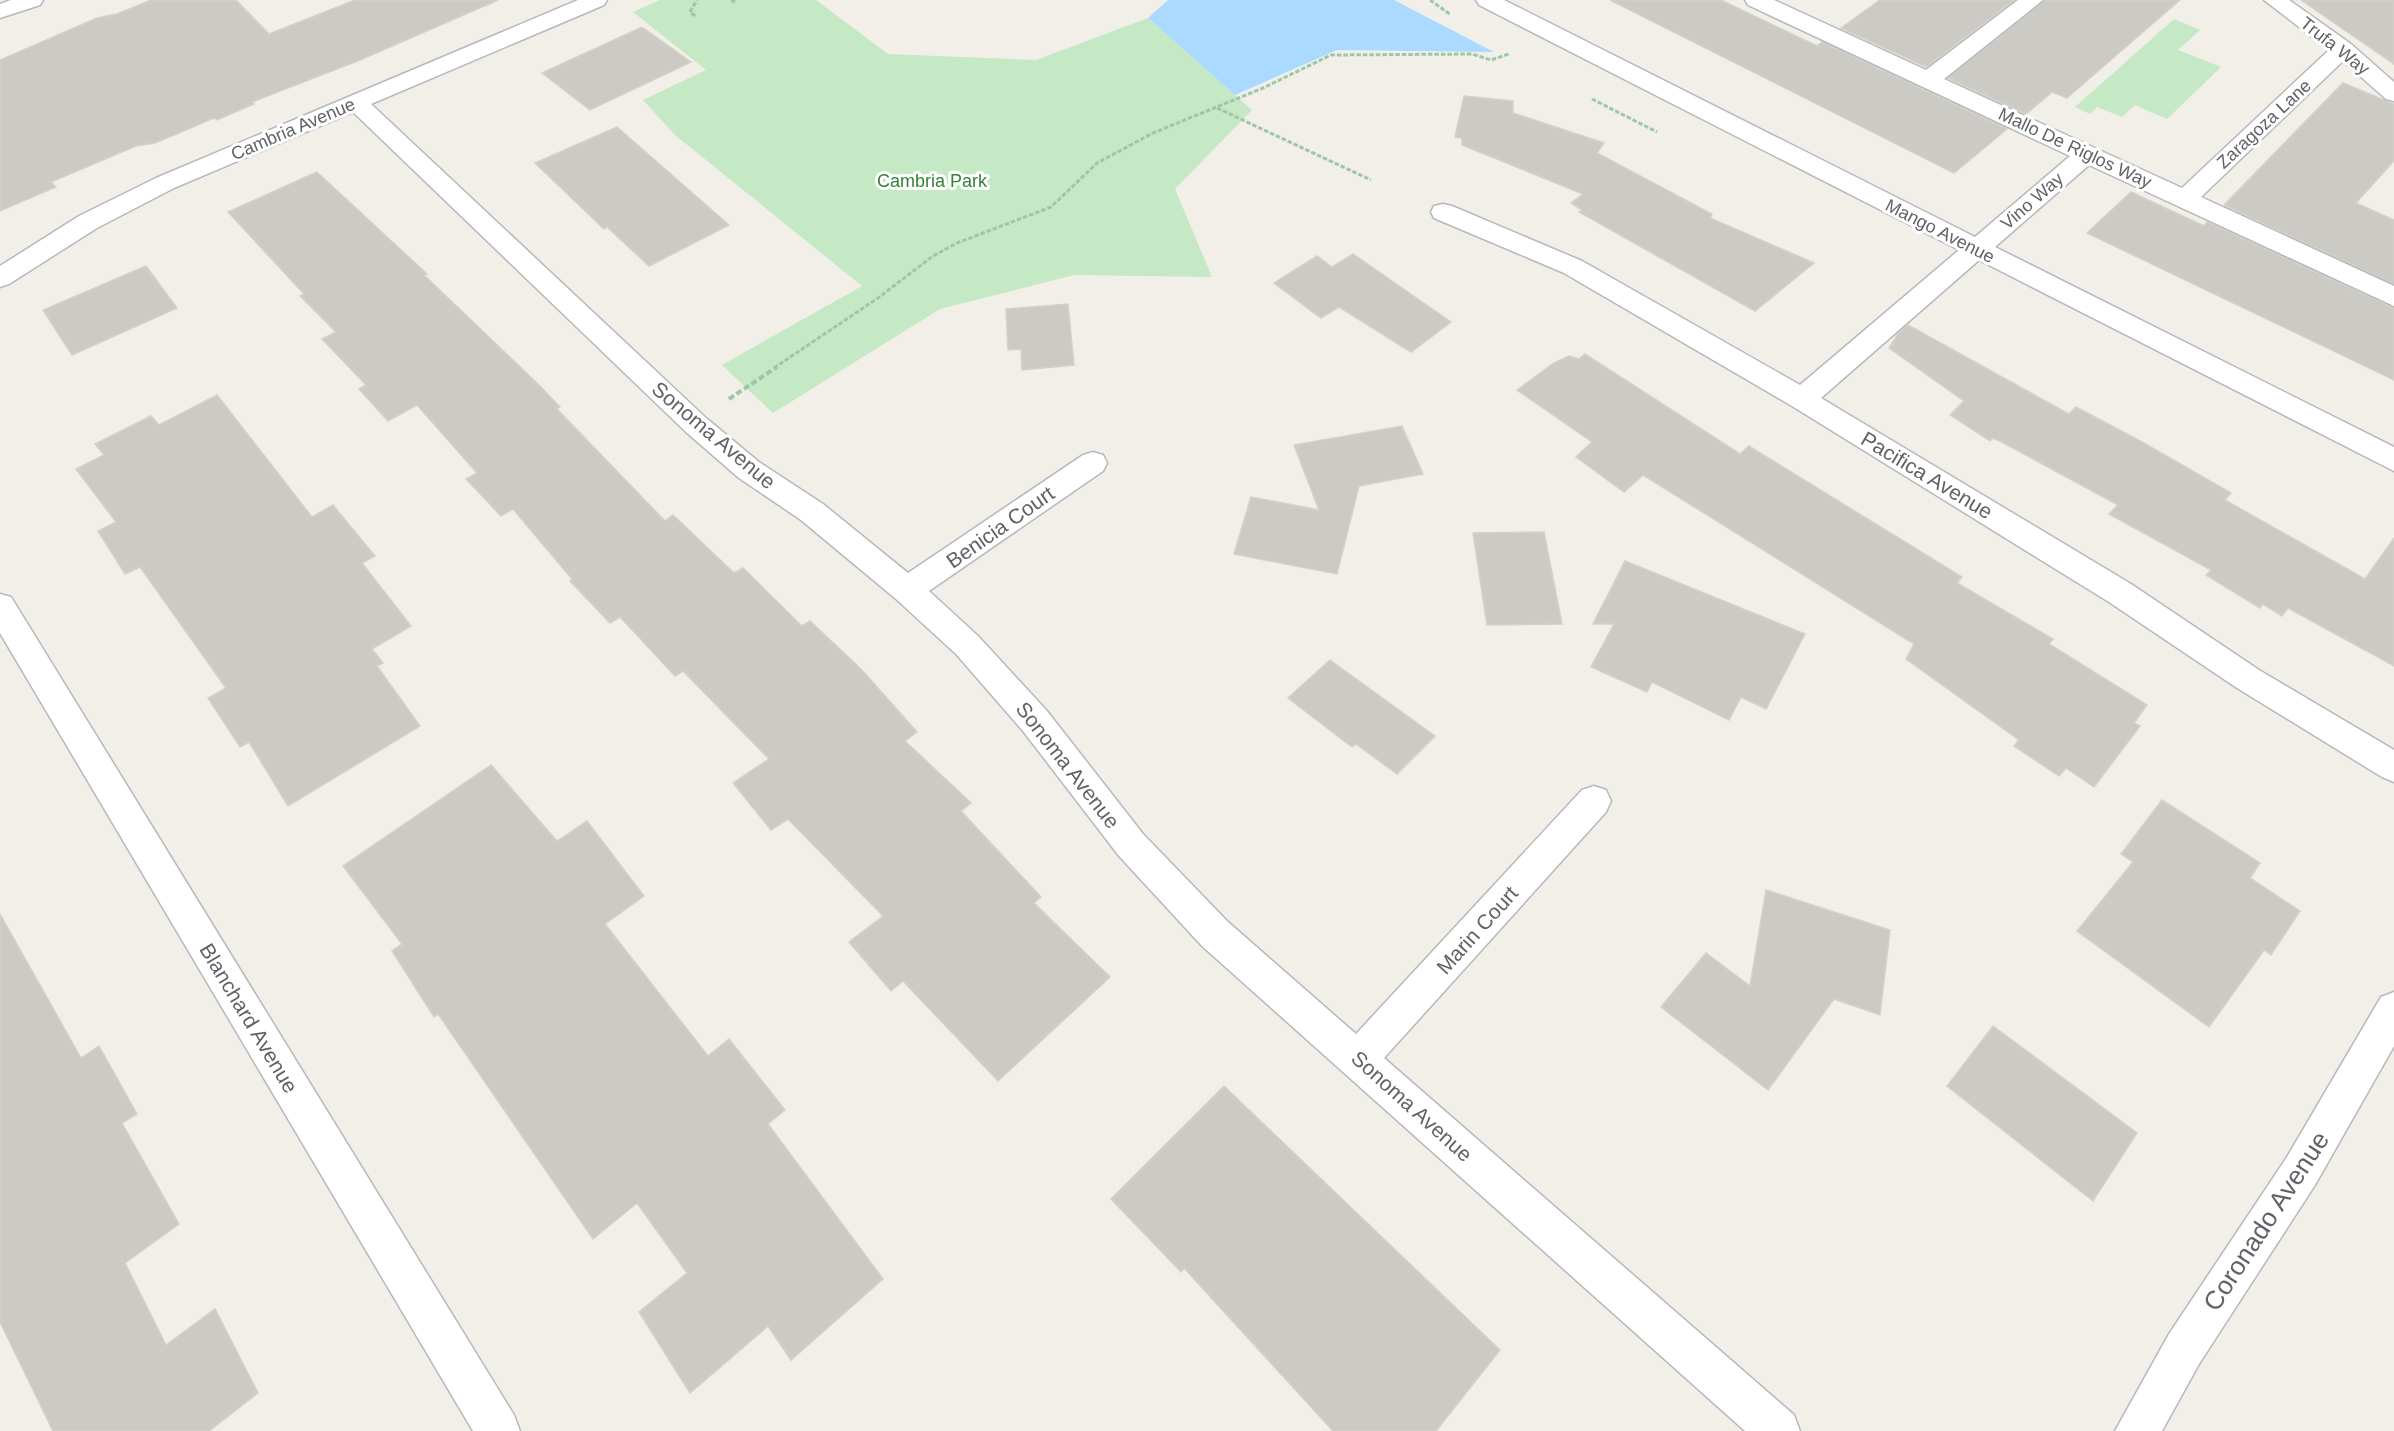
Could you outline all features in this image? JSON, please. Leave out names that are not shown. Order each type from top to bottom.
[{"type":"street","name":"Cambria Avenue","points":[[0,278],[88,222],[125,202],[596,0]]},
{"type":"street","name":"Mango Avenue","points":[[1487,0],[2394,460]]},
{"type":"street","name":"Mallo De Riglos Way","points":[[1756,0],[2394,297]]},
{"type":"street","points":[[1928,80],[2032,0]]},
{"type":"street","name":"Trufa Way","points":[[2275,0],[2343,49],[2394,94]]},
{"type":"street","name":"Zaragoza Lane","points":[[2185,199],[2343,49]]},
{"type":"street","name":"Sonoma Avenue","points":[[356,102],[696,425],[749,470],[812,512],[907,590],[967,645],[1020,704],[1131,845],[1215,934],[1359,1058],[1778,1431]]},
{"type":"street","name":"Vino Way","points":[[1802,399],[2087,154]]},
{"type":"street","name":"Pacifica Avenue","points":[[1443,212],[1573,267],[1802,399],[2110,587],[2248,679],[2394,767]]},
{"type":"street","name":"Benicia Court","points":[[907,590],[1093,463]]},
{"type":"street","name":"Blanchard Avenue","points":[[0,606],[498,1431]]},
{"type":"street","name":"Marin Court","points":[[1359,1058],[1594,801]]},
{"type":"street","name":"Coronado Avenue","points":[[2137,1431],[2190,1340],[2301,1171],[2394,1010]]},
{"type":"path","points":[[695,16],[690,12],[697,0]]},
{"type":"path","points":[[728,399],[878,298],[933,256],[957,243],[1052,207],[1091,168],[1111,153],[1153,132],[1217,108],[1341,53],[1472,54],[1491,60],[1500,59],[1512,53]]},
{"type":"path","points":[[1217,108],[1371,180]]},
{"type":"green space","name":"Cambria Park","points":[[660,0],[816,0],[888,54],[1036,60],[1148,18],[1252,110],[1175,189],[1212,277],[1074,275],[940,309],[773,413],[722,365],[862,286],[675,135],[643,100],[706,70],[633,12]]},
{"type":"green space","points":[[2174,19],[2200,30],[2178,50],[2221,67],[2167,119],[2135,105],[2122,117],[2097,107],[2090,114],[2075,107]]},
{"type":"water","points":[[1168,0],[1394,0],[1494,52],[1337,50],[1235,95],[1148,18]]},
{"type":"building","points":[[151,0],[236,0],[269,34],[355,0],[498,0],[360,60],[252,102],[254,104],[217,120],[214,118],[155,143],[136,146],[51,182],[56,187],[0,211],[0,60],[97,18],[117,14]]},
{"type":"building","points":[[1610,0],[1721,0],[1817,46],[1822,42],[2007,129],[1954,173]]},
{"type":"building","points":[[1880,0],[2014,0],[1926,67],[1841,28]]},
{"type":"building","points":[[2045,0],[2180,0],[2067,98],[2052,92],[2026,114],[1948,78]]},
{"type":"building","points":[[2301,0],[2394,0],[2394,64]]},
{"type":"building","points":[[642,27],[691,62],[590,110],[542,73]]},
{"type":"building","points":[[2343,83],[2394,104],[2394,161],[2356,203],[2394,220],[2394,284],[2224,205]]},
{"type":"building","points":[[1464,96],[1513,101],[1513,113],[1604,143],[1597,153],[1712,214],[1710,218],[1814,263],[1755,311],[1579,212],[1582,210],[1571,203],[1583,194],[1462,145],[1462,138],[1455,137]]},
{"type":"building","points":[[617,127],[729,225],[649,266],[607,227],[604,229],[535,163]]},
{"type":"building","points":[[317,172],[427,274],[424,275],[540,386],[560,407],[557,409],[665,521],[673,515],[734,573],[743,568],[802,626],[810,621],[861,669],[917,732],[905,741],[971,803],[961,811],[1041,897],[1034,903],[1110,977],[998,1081],[903,981],[891,991],[849,942],[883,916],[788,819],[771,830],[733,783],[769,759],[683,671],[675,676],[620,617],[610,623],[570,581],[572,579],[513,509],[501,516],[466,479],[477,473],[417,405],[388,421],[359,389],[366,385],[322,339],[336,332],[300,296],[304,294],[228,212]]},
{"type":"building","points":[[2131,192],[2204,226],[2207,222],[2394,308],[2394,380],[2087,233]]},
{"type":"building","points":[[1353,254],[1451,322],[1411,352],[1339,307],[1321,318],[1274,283],[1317,256],[1332,267]]},
{"type":"building","points":[[146,266],[177,308],[72,355],[43,310]]},
{"type":"building","points":[[1068,304],[1074,365],[1022,370],[1021,349],[1008,350],[1006,309]]},
{"type":"building","points":[[1908,325],[2069,414],[2076,407],[2142,442],[2231,493],[2225,500],[2365,579],[2394,538],[2394,666],[2288,608],[2282,616],[2263,604],[2260,608],[2206,575],[2211,570],[2109,514],[2118,505],[2000,441],[1992,438],[1990,441],[1950,415],[1964,401],[1889,348],[1898,334]]},
{"type":"building","points":[[1585,354],[1740,454],[1749,446],[1962,577],[1957,583],[2053,639],[2049,644],[2147,705],[2134,723],[2140,726],[2094,787],[2066,768],[2059,776],[2014,746],[2019,740],[1906,659],[1914,644],[1643,475],[1624,492],[1576,457],[1592,442],[1517,390],[1554,363],[1569,356],[1579,359]]},
{"type":"building","points":[[217,395],[312,517],[333,505],[375,556],[362,563],[411,626],[372,649],[383,663],[377,666],[420,726],[288,806],[249,742],[240,747],[208,698],[226,688],[140,567],[125,574],[98,531],[116,522],[76,469],[104,455],[95,444],[151,416],[159,425]]},
{"type":"building","points":[[1402,426],[1423,474],[1359,486],[1337,574],[1234,554],[1251,497],[1319,510],[1294,445]]},
{"type":"building","points":[[1544,532],[1562,624],[1487,625],[1473,533]]},
{"type":"building","points":[[1625,561],[1805,634],[1766,709],[1741,697],[1729,720],[1652,682],[1647,692],[1591,667],[1614,624],[1593,624]]},
{"type":"building","points":[[1330,660],[1435,736],[1397,774],[1356,744],[1352,747],[1288,698]]},
{"type":"building","points":[[491,765],[557,841],[587,821],[644,896],[605,924],[708,1056],[729,1039],[785,1110],[768,1124],[883,1279],[791,1360],[768,1326],[690,1393],[639,1312],[687,1273],[637,1203],[593,1239],[438,1014],[434,1017],[392,951],[402,944],[343,866]]},
{"type":"building","points":[[2162,800],[2260,863],[2250,878],[2300,911],[2271,955],[2264,950],[2209,1027],[2077,931],[2133,862],[2121,854]]},
{"type":"building","points":[[1766,890],[1890,930],[1880,1015],[1834,999],[1768,1090],[1661,1007],[1706,953],[1750,986]]},
{"type":"building","points":[[0,914],[81,1058],[99,1046],[137,1114],[122,1123],[179,1224],[125,1263],[166,1345],[215,1309],[258,1393],[209,1431],[53,1431],[0,1322]]},
{"type":"building","points":[[1993,1026],[2137,1133],[2093,1201],[1947,1086]]},
{"type":"building","points":[[1224,1086],[1500,1350],[1436,1431],[1333,1431],[1184,1268],[1181,1272],[1111,1199]]}]
